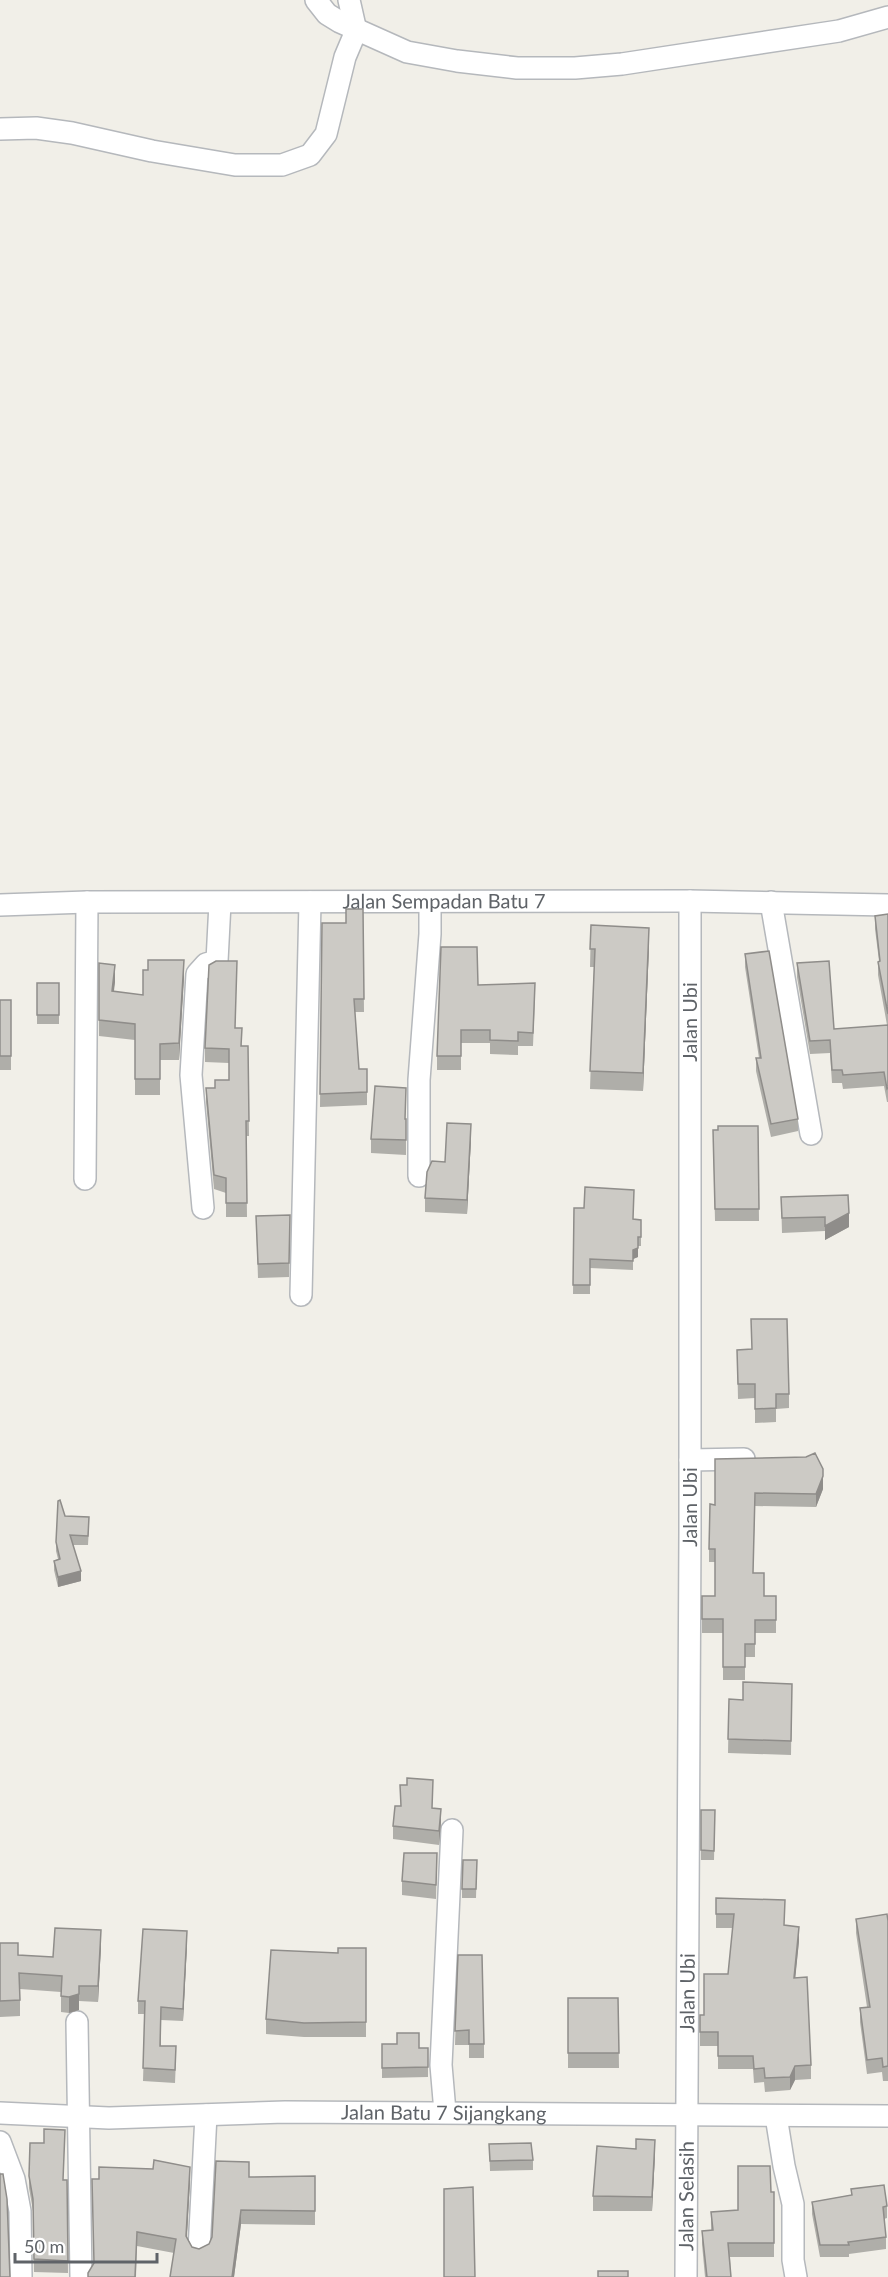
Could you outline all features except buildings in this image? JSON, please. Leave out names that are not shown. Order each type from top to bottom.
[{"type":"street","points":[[316,0],[327,14],[356,31],[407,52],[518,68],[575,68],[622,64],[776,42],[839,31],[888,18]]},
{"type":"street","points":[[0,129],[36,128],[72,133],[152,151],[235,165],[282,165],[310,155],[326,134],[345,57],[356,31],[349,0]]},
{"type":"street","name":"Jalan Sempadan Batu 7","points":[[0,905],[87,902],[690,901],[888,905]]},
{"type":"street","name":"Jalan Ubi","points":[[687,2115],[690,901]]},
{"type":"street","points":[[86,1179],[87,902]]},
{"type":"street","points":[[301,1295],[310,902]]},
{"type":"street","points":[[419,1176],[419,1080],[430,934],[430,902]]},
{"type":"street","points":[[203,1208],[192,1064],[197,974],[206,964],[217,961],[220,903]]},
{"type":"street","points":[[771,903],[811,1134]]},
{"type":"street","points":[[690,1460],[760,1459]]},
{"type":"street","points":[[445,2112],[441,2065],[452,1830]]},
{"type":"street","points":[[77,2022],[81,2277]]},
{"type":"street","name":"Jalan Batu 7 Sijangkang","points":[[0,2113],[109,2118],[285,2112],[888,2116]]},
{"type":"street","points":[[199,2250],[206,2115]]},
{"type":"street","name":"Jalan Selasih","points":[[686,2277],[687,2115]]},
{"type":"street","points":[[776,2116],[793,2204],[793,2260],[796,2277]]},
{"type":"street","points":[[0,2142],[14,2179],[20,2211],[21,2277]]}]
